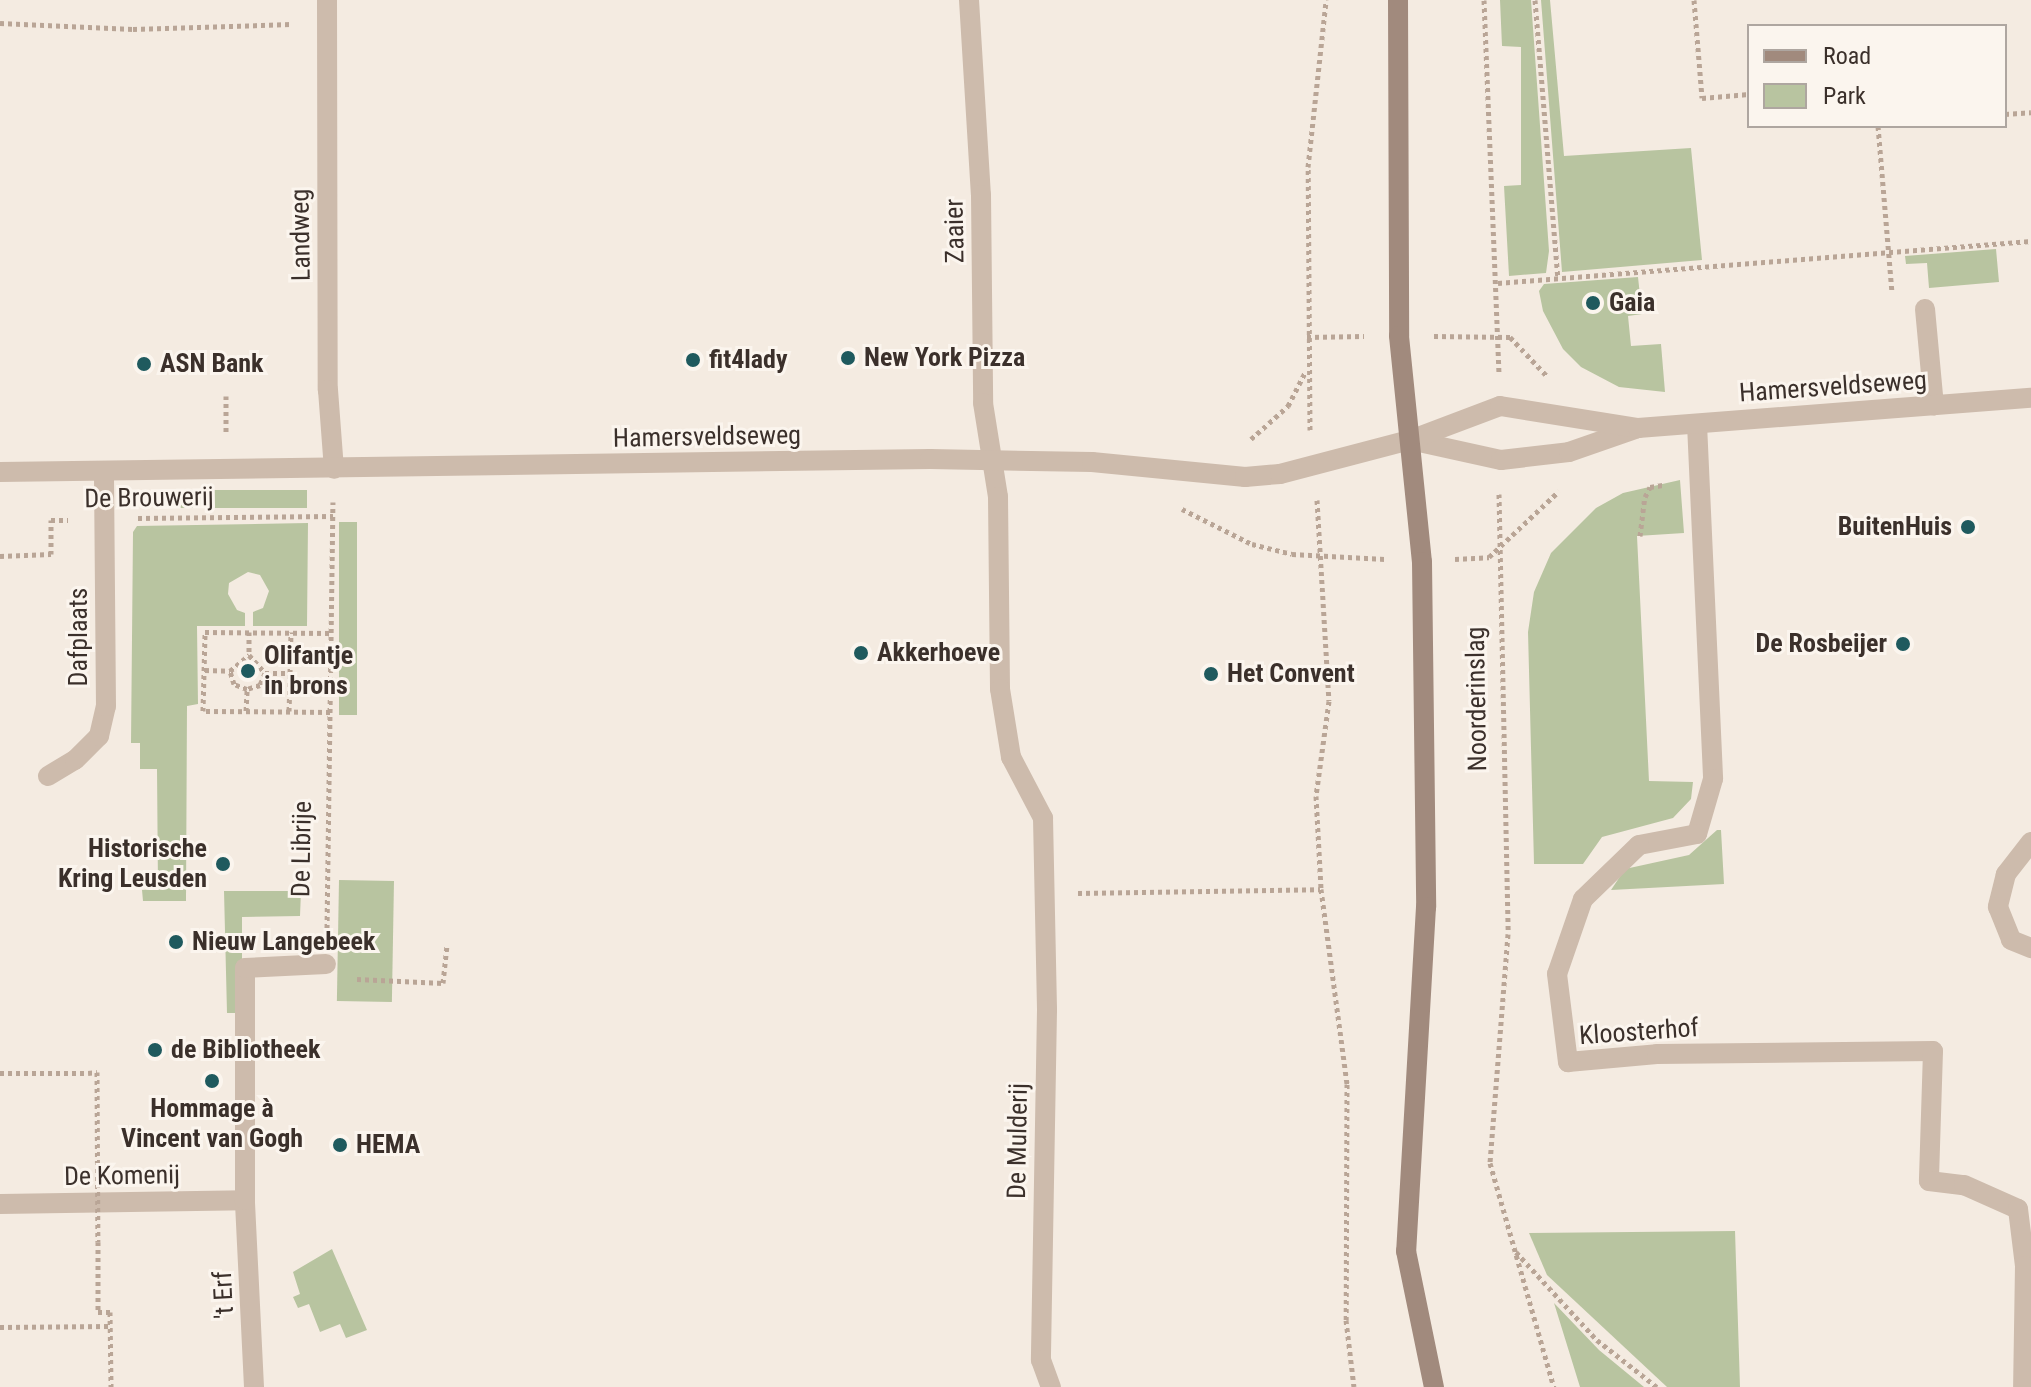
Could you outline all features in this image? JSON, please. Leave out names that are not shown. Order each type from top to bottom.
[{"type":"main road","name":"Noorderinslag","points":[[1398,0],[1399,336],[1422,562],[1426,907],[1406,1251],[1434,1387]]},
{"type":"street","name":"Landweg","points":[[327,0],[328,390],[334,469]]},
{"type":"street","name":"Zaaier","points":[[969,0],[981,195],[983,403],[993,460]]},
{"type":"street","points":[[1925,309],[1934,406]]},
{"type":"street","name":"Hamersveldseweg","points":[[0,472],[993,460],[1092,462],[1245,477],[1313,465],[1410,440],[1500,406],[1638,428],[2031,398]]},
{"type":"street","name":"Kloosterhof","points":[[1697,424],[1713,779],[1697,834],[1639,845],[1583,899],[1557,974],[1568,1062],[1657,1054],[1933,1051],[1929,1181],[1964,1185],[2018,1209],[2025,1266],[2023,1387]]},
{"type":"street","name":"Hamersveldseweg","points":[[1410,440],[1501,460],[1569,452],[1638,428]]},
{"type":"street","name":"De Mulderij","points":[[993,460],[1003,723],[1011,757],[1043,818],[1041,1360],[1051,1387]]},
{"type":"street","name":"Dafplaats","points":[[48,776],[75,760],[99,736],[106,706],[104,472]]},
{"type":"street","points":[[2031,842],[2006,874],[1998,907],[2011,940],[2031,948]]},
{"type":"street","points":[[245,1200],[245,968],[326,964]]},
{"type":"street","name":"De Komenij","points":[[0,1204],[245,1200]]},
{"type":"street","name":"'t Erf","points":[[245,1200],[254,1387]]},
{"type":"path","points":[[1326,0],[1308,167],[1307,337],[1313,465],[1323,556],[1329,701],[1316,796],[1321,889],[1347,1084],[1346,1320],[1354,1387]]},
{"type":"path","points":[[1484,0],[1498,283],[1500,406]]},
{"type":"path","points":[[1535,0],[1558,278]]},
{"type":"path","points":[[1694,0],[1702,98],[1747,94]]},
{"type":"path","points":[[0,23],[133,29],[328,22]]},
{"type":"path","points":[[2007,114],[2031,112]]},
{"type":"path","points":[[1878,128],[1892,297]]},
{"type":"path","points":[[1498,283],[2031,241]]},
{"type":"path","points":[[1307,337],[1510,337],[1561,386]]},
{"type":"path","name":"Noorderinslag","points":[[1501,460],[1508,934],[1490,1163],[1554,1387]]},
{"type":"path","name":"De Librije","points":[[326,964],[334,469]]},
{"type":"path","points":[[1640,536],[1650,487],[1700,480]]},
{"type":"path","points":[[1170,501],[1252,544],[1323,556],[1422,562],[1489,557],[1567,484]]},
{"type":"path","name":"De Brouwerij","points":[[0,556],[51,554],[51,520],[333,516]]},
{"type":"path","points":[[330,712],[203,711],[205,632],[332,633]]},
{"type":"path","points":[[249,632],[249,655],[265,673],[290,673]]},
{"type":"path","points":[[289,711],[291,632]]},
{"type":"path","points":[[205,670],[230,671],[249,655]]},
{"type":"path","points":[[230,671],[234,684],[247,689],[260,685],[265,673]]},
{"type":"path","points":[[246,711],[247,689]]},
{"type":"path","points":[[1045,894],[1321,889]]},
{"type":"path","points":[[326,964],[365,984],[443,983],[447,946]]},
{"type":"path","points":[[0,1073],[97,1072],[98,1312],[110,1312],[111,1387]]},
{"type":"path","points":[[1515,1252],[1597,1340],[1657,1387]]},
{"type":"path","points":[[0,1327],[110,1326]]},
{"type":"green space","points":[[1500,0],[1531,0],[1549,251],[1546,273],[1509,276],[1504,186],[1521,185],[1521,47],[1502,46]]},
{"type":"green space","points":[[1541,0],[1550,0],[1564,156],[1691,148],[1702,260],[1562,272]]},
{"type":"green space","points":[[1996,249],[1999,282],[1929,288],[1927,263],[1906,264],[1905,256]]},
{"type":"green space","points":[[1638,277],[1642,314],[1628,316],[1631,346],[1661,344],[1665,392],[1619,387],[1581,367],[1563,349],[1543,311],[1539,291],[1544,284]]},
{"type":"green space","points":[[1680,480],[1684,533],[1637,536],[1649,781],[1693,782],[1691,799],[1673,818],[1602,837],[1583,864],[1534,864],[1528,632],[1534,592],[1551,553],[1596,508],[1623,493]]},
{"type":"green space","points":[[171,490],[307,490],[307,508],[171,508]]},
{"type":"green space","points":[[339,522],[357,522],[357,715],[339,715]]},
{"type":"green space","points":[[308,523],[307,626],[253,626],[253,612],[263,608],[269,591],[260,575],[248,572],[229,583],[228,594],[237,610],[245,613],[245,626],[197,626],[198,704],[187,706],[186,901],[143,901],[142,890],[158,889],[157,769],[140,769],[140,743],[131,743],[133,532],[137,526]]},
{"type":"green space","points":[[1717,830],[1721,830],[1724,884],[1611,890],[1625,869],[1689,855]]},
{"type":"green space","points":[[339,880],[394,881],[392,1002],[337,1001]]},
{"type":"green space","points":[[224,891],[301,891],[300,916],[242,917],[242,1013],[227,1013]]},
{"type":"green space","points":[[1735,1231],[1740,1387],[1667,1387],[1547,1275],[1529,1233]]},
{"type":"green space","points":[[332,1249],[367,1330],[346,1338],[340,1324],[320,1332],[309,1304],[298,1308],[293,1297],[300,1294],[293,1272]]},
{"type":"green space","points":[[1554,1303],[1599,1350],[1644,1387],[1580,1387]]},
{"type":"place","name":"Gaia","points":[[1593,303]]},
{"type":"place","name":"New York Pizza","points":[[848,358]]},
{"type":"place","name":"fit4lady","points":[[693,360]]},
{"type":"place","name":"ASN Bank","points":[[144,364]]},
{"type":"place","name":"BuitenHuis","points":[[1968,527]]},
{"type":"place","name":"De Rosbeijer","points":[[1903,644]]},
{"type":"place","name":"Akkerhoeve","points":[[861,653]]},
{"type":"place","name":"Olifantje in brons","points":[[248,671]]},
{"type":"place","name":"Het Convent","points":[[1211,674]]},
{"type":"place","name":"Historische Kring Leusden","points":[[223,864]]},
{"type":"place","name":"Nieuw Langebeek","points":[[176,942]]},
{"type":"place","name":"de Bibliotheek","points":[[155,1050]]},
{"type":"place","name":"Hommage à Vincent van Gogh","points":[[212,1081]]},
{"type":"place","name":"HEMA","points":[[340,1145]]}]
